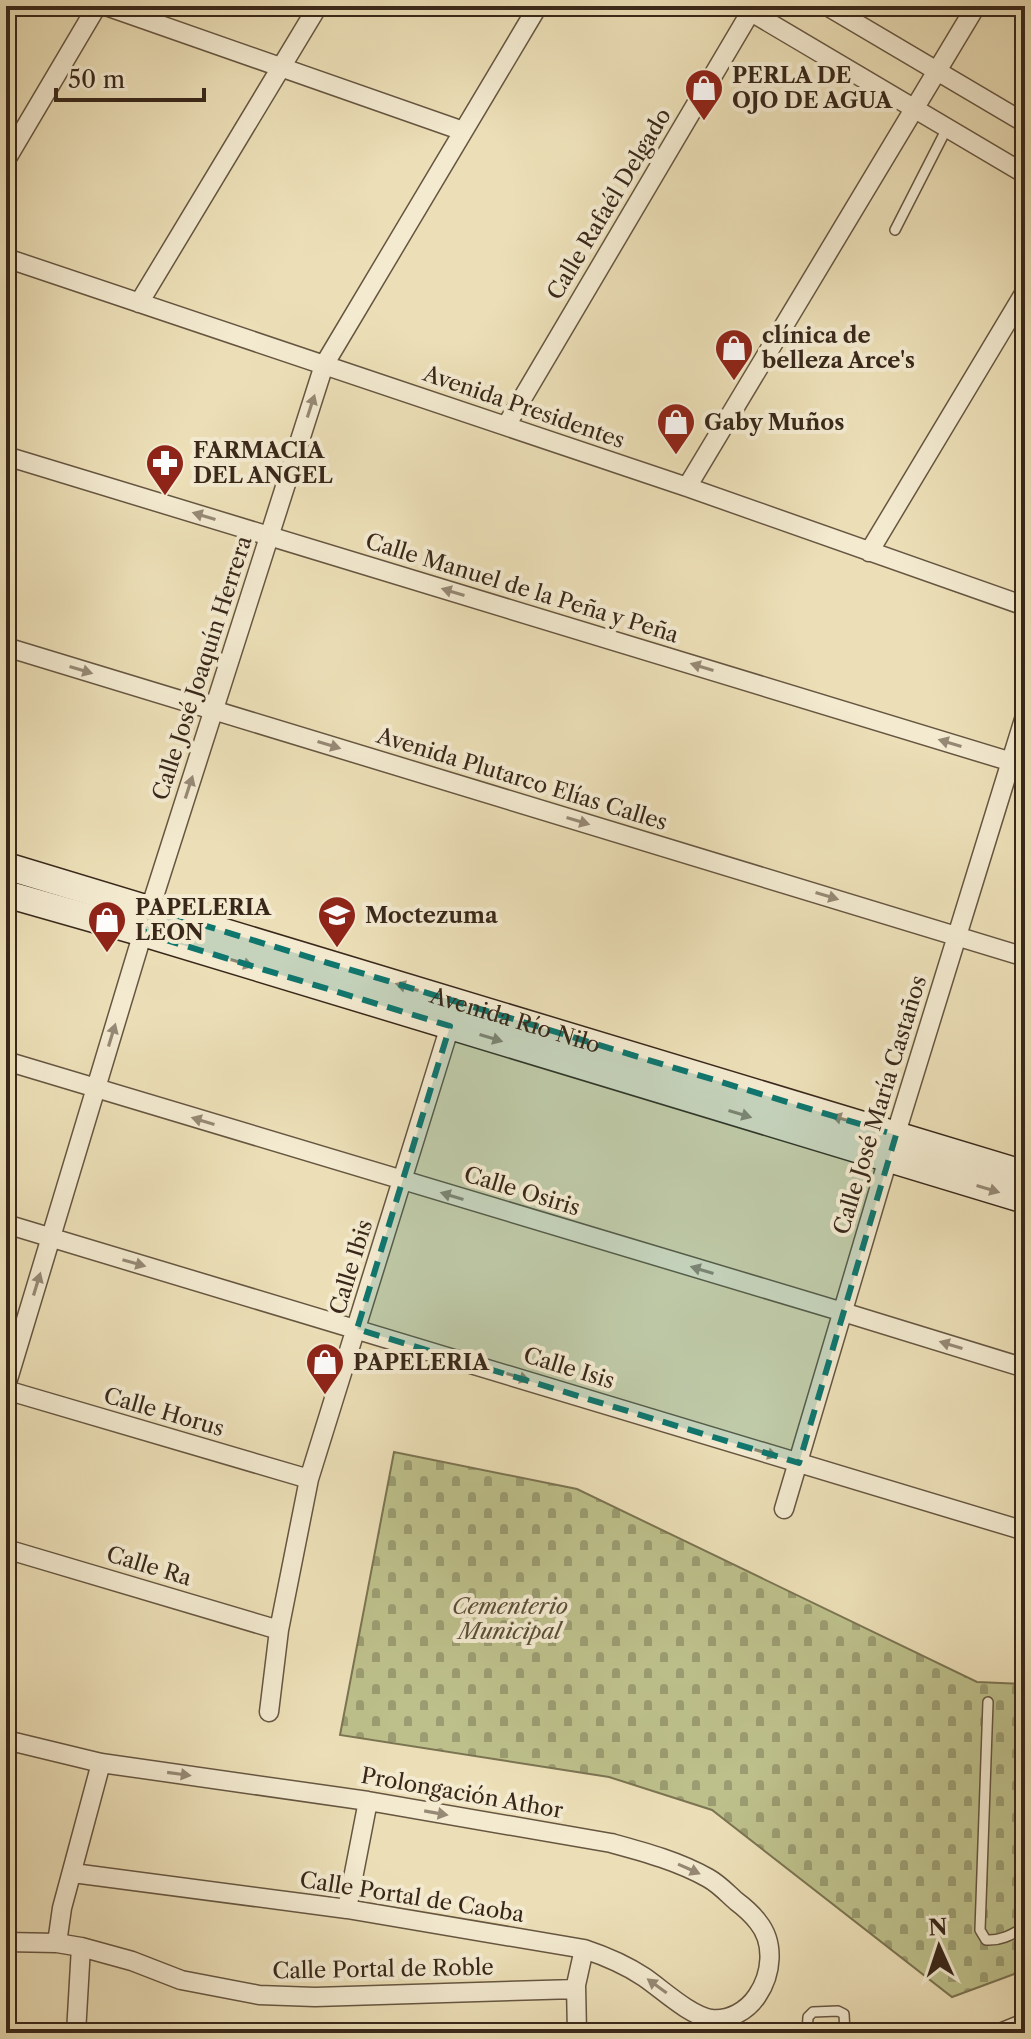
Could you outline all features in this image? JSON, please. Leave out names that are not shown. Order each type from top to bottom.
[{"type":"main road","name":"Avenida Río Nilo","points":[[6,866],[146,921],[450,1026],[892,1147],[1025,1174]]},
{"type":"main road","name":"Avenida Río Nilo","points":[[6,894],[146,921],[892,1147],[1025,1200]]},
{"type":"street","points":[[6,160],[97,6]]},
{"type":"street","points":[[106,6],[463,131]]},
{"type":"street","points":[[139,303],[318,6]]},
{"type":"street","name":"Calle José Joaquín Herrera","points":[[6,1388],[146,921],[324,365],[538,6]]},
{"type":"street","points":[[827,6],[1025,123]]},
{"type":"street","points":[[687,487],[976,6]]},
{"type":"street","points":[[749,8],[1025,174]]},
{"type":"street","name":"Calle Rafaél Delgado","points":[[506,426],[749,8]]},
{"type":"street","name":"Avenida Presidentes","points":[[6,258],[687,487],[1025,606]]},
{"type":"street","points":[[869,552],[1025,292]]},
{"type":"street","name":"Calle Manuel de la Peña y Peña","points":[[6,456],[1018,764]]},
{"type":"street","name":"Avenida Plutarco Elías Calles","points":[[6,647],[1025,957]]},
{"type":"street","name":"Calle José María Castaños","points":[[784,1509],[957,936],[1018,764],[1025,716]]},
{"type":"street","name":"Calle Ibis","points":[[269,1712],[279,1630],[309,1479],[450,1026]]},
{"type":"street","name":"Calle Osiris","points":[[6,1061],[1025,1368]]},
{"type":"street","name":"Calle Isis","points":[[6,1224],[1025,1531]]},
{"type":"street","name":"Calle Horus","points":[[6,1388],[309,1479]]},
{"type":"street","name":"Calle Ra","points":[[6,1549],[279,1630]]},
{"type":"street","name":"Prolongación Athor","points":[[6,1740],[101,1763],[368,1801],[611,1843],[668,1860],[709,1878],[753,1916],[765,1931],[769,1970],[760,1992],[725,2026]]},
{"type":"street","points":[[57,1943],[62,1908],[101,1763]]},
{"type":"street","points":[[347,1909],[368,1801]]},
{"type":"street","name":"Calle Portal de Caoba","points":[[73,1873],[347,1909],[584,1949],[642,1975],[696,2014],[725,2026]]},
{"type":"street","name":"Calle Portal de Roble","points":[[6,1942],[81,1947],[132,1961],[181,1980],[259,1995],[315,1997],[576,1989]]},
{"type":"street","points":[[76,2033],[81,1947]]},
{"type":"street","points":[[577,2033],[576,1989],[584,1949]]},
{"type":"lane","points":[[895,230],[947,128]]},
{"type":"lane","points":[[988,1702],[980,1930],[986,1940],[994,1941],[1025,1927]]},
{"type":"lane","points":[[807,2033],[808,2017],[813,2012],[838,2011],[846,2017],[845,2033]]},
{"type":"lane","points":[[988,2033],[1025,2018]]},
{"type":"highlighted area","points":[[150,909],[896,1135],[799,1463],[357,1329],[450,1026],[143,933]]},
{"type":"green space","name":"Cementerio Municipal","points":[[394,1452],[577,1489],[977,1682],[1025,1684],[1025,1970],[952,1997],[712,1810],[609,1777],[340,1735]]},
{"type":"place","name":"PERLA DE OJO DE AGUA","points":[[704,122]]},
{"type":"place","name":"clínica de belleza Arce's","points":[[734,382]]},
{"type":"place","name":"Gaby Muños","points":[[676,456]]},
{"type":"place","name":"FARMACIA DEL ANGEL","points":[[165,497]]},
{"type":"place","name":"Moctezuma","points":[[337,949]]},
{"type":"place","name":"PAPELERIA LEON","points":[[107,954]]},
{"type":"place","name":"PAPELERIA","points":[[325,1396]]}]
